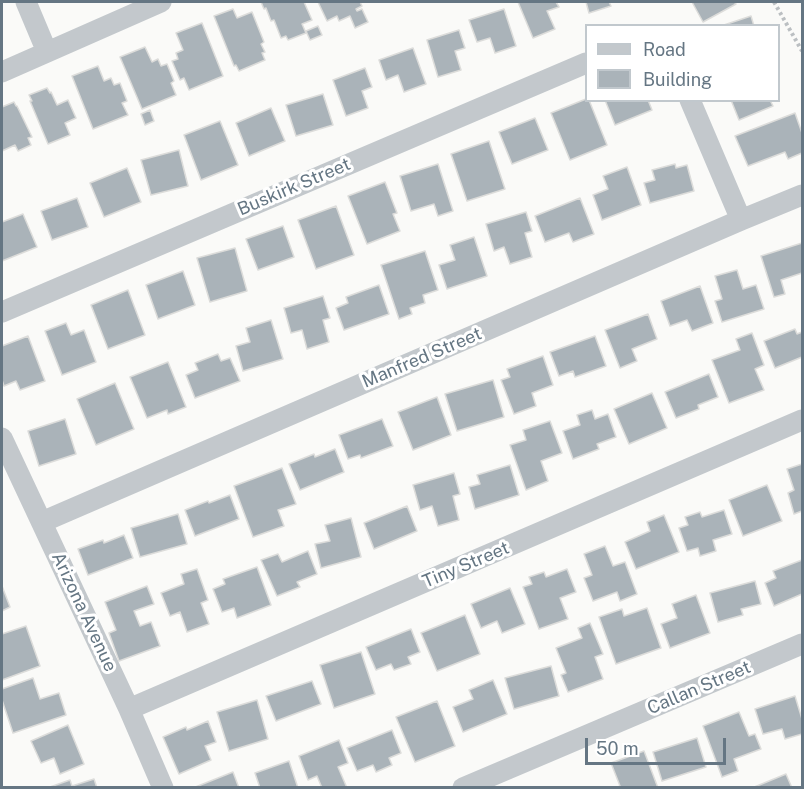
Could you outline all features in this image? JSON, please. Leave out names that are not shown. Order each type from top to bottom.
[{"type":"street","points":[[26,2],[47,52]]},
{"type":"street","points":[[2,72],[161,2]]},
{"type":"street","name":"Buskirk Street","points":[[2,312],[585,63]]},
{"type":"street","points":[[691,102],[741,220]]},
{"type":"street","name":"Manfred Street","points":[[42,522],[802,195]]},
{"type":"street","name":"Tiny Street","points":[[129,710],[802,420]]},
{"type":"street","name":"Arizona Avenue","points":[[2,438],[163,788]]},
{"type":"street","name":"Callan Street","points":[[464,788],[802,644]]},
{"type":"path","points":[[774,2],[802,49]]},
{"type":"building","points":[[261,2],[304,2],[312,20],[302,24],[306,33],[288,40],[286,36],[281,38],[274,20],[271,21]]},
{"type":"building","points":[[318,2],[360,2],[362,6],[356,9],[357,11],[362,9],[368,22],[355,28],[350,16],[339,21],[337,16],[327,21]]},
{"type":"building","points":[[518,2],[556,2],[559,7],[547,11],[555,29],[533,38]]},
{"type":"building","points":[[586,2],[609,2],[611,6],[589,13]]},
{"type":"building","points":[[692,2],[734,2],[736,4],[703,22]]},
{"type":"building","points":[[233,9],[237,18],[252,12],[264,42],[261,44],[265,52],[262,53],[265,60],[239,71],[236,65],[234,66],[214,16]]},
{"type":"building","points":[[504,9],[516,46],[495,53],[490,38],[477,42],[469,20]]},
{"type":"building","points":[[751,16],[753,24],[727,24]]},
{"type":"building","points":[[202,23],[223,76],[189,90],[184,78],[180,80],[172,61],[178,59],[176,53],[183,50],[176,33]]},
{"type":"building","points":[[318,26],[322,35],[310,40],[306,31]]},
{"type":"building","points":[[459,30],[465,48],[455,51],[461,70],[438,77],[427,40]]},
{"type":"building","points":[[145,47],[152,62],[158,59],[161,66],[167,64],[174,81],[171,83],[176,95],[142,109],[120,57]]},
{"type":"building","points":[[413,48],[426,84],[404,92],[398,75],[386,80],[379,60]]},
{"type":"building","points":[[98,66],[104,81],[111,78],[114,85],[120,83],[127,101],[122,103],[128,115],[93,129],[72,76]]},
{"type":"building","points":[[365,68],[372,87],[362,91],[368,108],[346,116],[333,80]]},
{"type":"building","points":[[47,88],[57,105],[68,100],[76,118],[65,123],[70,135],[48,144],[29,95]]},
{"type":"building","points":[[323,94],[333,125],[296,136],[286,105]]},
{"type":"building","points":[[585,99],[585,102],[590,102],[607,145],[570,160],[551,113]]},
{"type":"building","points":[[14,102],[32,137],[28,138],[31,145],[18,151],[15,145],[2,151],[2,107]]},
{"type":"building","points":[[606,102],[649,102],[652,110],[615,125]]},
{"type":"building","points":[[732,102],[771,102],[773,106],[739,120]]},
{"type":"building","points":[[271,108],[285,141],[249,156],[236,123]]},
{"type":"building","points":[[150,110],[154,121],[145,125],[141,114]]},
{"type":"building","points":[[795,113],[802,133],[802,153],[788,159],[785,152],[748,166],[735,136]]},
{"type":"building","points":[[535,118],[548,150],[512,164],[499,132]]},
{"type":"building","points":[[220,121],[238,165],[201,180],[184,135]]},
{"type":"building","points":[[489,141],[505,189],[467,201],[451,154]]},
{"type":"building","points":[[179,150],[188,186],[151,195],[141,160]]},
{"type":"building","points":[[438,164],[453,211],[438,216],[434,204],[411,211],[400,176]]},
{"type":"building","points":[[675,164],[676,168],[687,165],[694,191],[650,203],[644,183],[655,180],[652,170]]},
{"type":"building","points":[[627,167],[641,205],[602,220],[593,195],[608,189],[603,176]]},
{"type":"building","points":[[127,168],[141,202],[104,217],[90,183]]},
{"type":"building","points":[[385,182],[397,213],[393,214],[400,231],[367,244],[348,196]]},
{"type":"building","points":[[77,198],[88,227],[52,240],[41,211]]},
{"type":"building","points":[[580,198],[594,234],[573,242],[569,233],[545,242],[535,216]]},
{"type":"building","points":[[336,206],[354,255],[316,269],[298,220]]},
{"type":"building","points":[[526,212],[532,231],[525,233],[532,257],[510,264],[504,247],[494,251],[486,224]]},
{"type":"building","points":[[23,214],[37,247],[2,261],[2,222]]},
{"type":"building","points":[[283,226],[294,257],[258,270],[246,239]]},
{"type":"building","points":[[474,237],[487,276],[447,289],[439,265],[455,260],[450,245]]},
{"type":"building","points":[[802,243],[802,273],[781,280],[785,294],[774,297],[761,256]]},
{"type":"building","points":[[235,248],[247,291],[210,302],[197,258]]},
{"type":"building","points":[[425,251],[438,290],[423,295],[425,303],[410,308],[412,314],[399,319],[381,265]]},
{"type":"building","points":[[737,270],[743,289],[756,285],[764,309],[722,322],[715,301],[722,299],[715,276]]},
{"type":"building","points":[[183,271],[195,305],[158,319],[146,285]]},
{"type":"building","points":[[379,285],[389,314],[344,330],[336,308],[348,303],[346,297]]},
{"type":"building","points":[[700,286],[713,323],[692,331],[687,320],[670,326],[661,301]]},
{"type":"building","points":[[128,290],[145,335],[108,349],[91,305]]},
{"type":"building","points":[[323,296],[330,318],[323,320],[329,342],[307,349],[302,330],[291,333],[284,308]]},
{"type":"building","points":[[648,314],[657,339],[632,349],[637,361],[620,368],[605,330]]},
{"type":"building","points":[[271,320],[283,359],[243,371],[236,346],[250,342],[246,328]]},
{"type":"building","points":[[66,323],[71,335],[84,330],[96,362],[62,375],[45,331]]},
{"type":"building","points":[[795,329],[797,334],[802,332],[802,357],[775,368],[764,341]]},
{"type":"building","points":[[752,333],[764,365],[755,369],[764,390],[729,403],[712,360],[740,350],[736,339]]},
{"type":"building","points":[[28,336],[45,381],[20,390],[16,381],[4,386],[2,346]]},
{"type":"building","points":[[595,336],[606,366],[575,377],[573,371],[559,376],[550,352]]},
{"type":"building","points":[[218,354],[221,361],[230,358],[240,381],[195,398],[186,375],[198,370],[195,363]]},
{"type":"building","points":[[543,356],[553,385],[532,393],[536,406],[514,414],[501,380],[510,377],[507,369]]},
{"type":"building","points":[[168,362],[186,407],[168,414],[167,410],[147,418],[130,377]]},
{"type":"building","points":[[709,374],[718,397],[698,405],[699,409],[676,418],[665,392]]},
{"type":"building","points":[[493,380],[504,417],[457,431],[445,394]]},
{"type":"building","points":[[115,383],[134,429],[96,445],[77,399]]},
{"type":"building","points":[[652,393],[667,428],[629,444],[614,409]]},
{"type":"building","points":[[437,397],[451,435],[413,450],[398,412]]},
{"type":"building","points":[[592,410],[595,419],[608,414],[616,437],[597,444],[599,449],[573,459],[563,431],[580,425],[577,415]]},
{"type":"building","points":[[65,419],[76,454],[39,466],[28,431]]},
{"type":"building","points":[[382,419],[393,446],[361,458],[360,455],[348,459],[339,435]]},
{"type":"building","points":[[550,421],[562,453],[541,461],[548,481],[526,490],[510,445],[526,440],[523,430]]},
{"type":"building","points":[[335,449],[344,472],[300,490],[289,464]]},
{"type":"building","points":[[802,464],[802,511],[794,514],[788,493],[794,490],[787,469]]},
{"type":"building","points":[[510,465],[519,495],[475,509],[469,487],[480,484],[477,475]]},
{"type":"building","points":[[282,468],[296,504],[278,510],[284,526],[253,537],[234,486]]},
{"type":"building","points":[[454,473],[460,494],[453,496],[459,520],[438,526],[432,506],[420,510],[413,485]]},
{"type":"building","points":[[767,485],[782,521],[743,536],[729,500]]},
{"type":"building","points":[[230,495],[239,519],[195,536],[185,510]]},
{"type":"building","points":[[407,506],[417,531],[374,549],[364,523]]},
{"type":"building","points":[[724,510],[732,534],[713,540],[716,551],[700,556],[698,548],[687,551],[679,528],[688,525],[685,517],[700,512],[702,517]]},
{"type":"building","points":[[178,514],[187,544],[140,557],[131,528]]},
{"type":"building","points":[[664,515],[679,552],[636,569],[625,542],[650,531],[647,522]]},
{"type":"building","points":[[351,518],[361,557],[321,568],[315,544],[330,541],[325,525]]},
{"type":"building","points":[[124,535],[133,558],[88,575],[78,549],[103,540],[104,543]]},
{"type":"building","points":[[605,546],[613,566],[625,562],[637,594],[620,601],[617,592],[593,601],[584,578],[592,575],[584,554]]},
{"type":"building","points":[[308,551],[317,574],[297,582],[300,587],[277,596],[261,560],[278,554],[282,562]]},
{"type":"building","points":[[802,560],[802,594],[774,606],[765,583],[776,578],[773,571]]},
{"type":"building","points":[[257,567],[271,605],[237,618],[234,608],[222,612],[213,589],[225,584],[223,579]]},
{"type":"building","points":[[197,569],[208,600],[201,603],[209,624],[187,632],[180,612],[170,616],[161,593],[184,584],[181,574]]},
{"type":"building","points":[[567,569],[576,592],[560,598],[568,619],[539,629],[523,587],[532,584],[529,577],[544,572],[546,577]]},
{"type":"building","points":[[755,581],[761,604],[741,609],[743,615],[718,622],[710,593]]},
{"type":"building","points":[[2,586],[10,607],[2,611]]},
{"type":"building","points":[[147,586],[154,604],[134,611],[140,626],[151,622],[160,646],[119,661],[109,633],[116,630],[105,602]]},
{"type":"building","points":[[510,588],[525,624],[502,633],[497,621],[481,628],[471,604]]},
{"type":"building","points":[[696,595],[710,633],[670,648],[661,624],[677,618],[672,604]]},
{"type":"building","points":[[647,608],[661,648],[616,664],[599,617],[622,609],[624,616]]},
{"type":"building","points":[[465,615],[480,654],[437,671],[421,633]]},
{"type":"building","points":[[590,623],[603,654],[595,657],[603,679],[568,692],[561,675],[566,673],[556,648],[582,638],[578,628]]},
{"type":"building","points":[[26,626],[40,666],[2,680],[2,634]]},
{"type":"building","points":[[411,629],[420,652],[408,657],[411,664],[394,670],[391,664],[376,670],[366,647]]},
{"type":"building","points":[[361,652],[375,694],[334,708],[320,665]]},
{"type":"building","points":[[551,666],[559,696],[514,709],[505,678]]},
{"type":"building","points":[[33,678],[40,699],[59,693],[66,715],[13,733],[2,700],[2,689]]},
{"type":"building","points":[[493,680],[507,714],[463,732],[453,707],[473,699],[469,690]]},
{"type":"building","points":[[312,681],[321,704],[276,721],[266,696]]},
{"type":"building","points":[[795,696],[802,719],[802,734],[785,739],[782,729],[763,734],[755,709]]},
{"type":"building","points":[[257,700],[268,739],[229,751],[217,712]]},
{"type":"building","points":[[437,701],[455,746],[415,762],[396,717]]},
{"type":"building","points":[[739,712],[749,736],[755,734],[761,749],[734,759],[738,771],[722,777],[703,726]]},
{"type":"building","points":[[208,721],[216,742],[205,746],[211,760],[179,774],[163,737]]},
{"type":"building","points":[[68,725],[84,764],[60,774],[54,758],[41,763],[31,741]]},
{"type":"building","points":[[392,730],[401,753],[389,758],[392,765],[376,772],[373,765],[357,771],[347,748]]},
{"type":"building","points":[[697,738],[706,767],[662,781],[653,752]]},
{"type":"building","points":[[339,740],[348,763],[338,767],[347,788],[322,788],[317,776],[308,780],[299,756]]},
{"type":"building","points":[[644,751],[658,788],[615,788],[620,786],[611,763]]},
{"type":"building","points":[[289,761],[298,788],[260,788],[255,773]]},
{"type":"building","points":[[233,772],[239,788],[193,788]]},
{"type":"building","points":[[786,774],[792,788],[752,788]]},
{"type":"building","points":[[94,779],[97,788],[50,787],[70,780],[72,786]]}]
